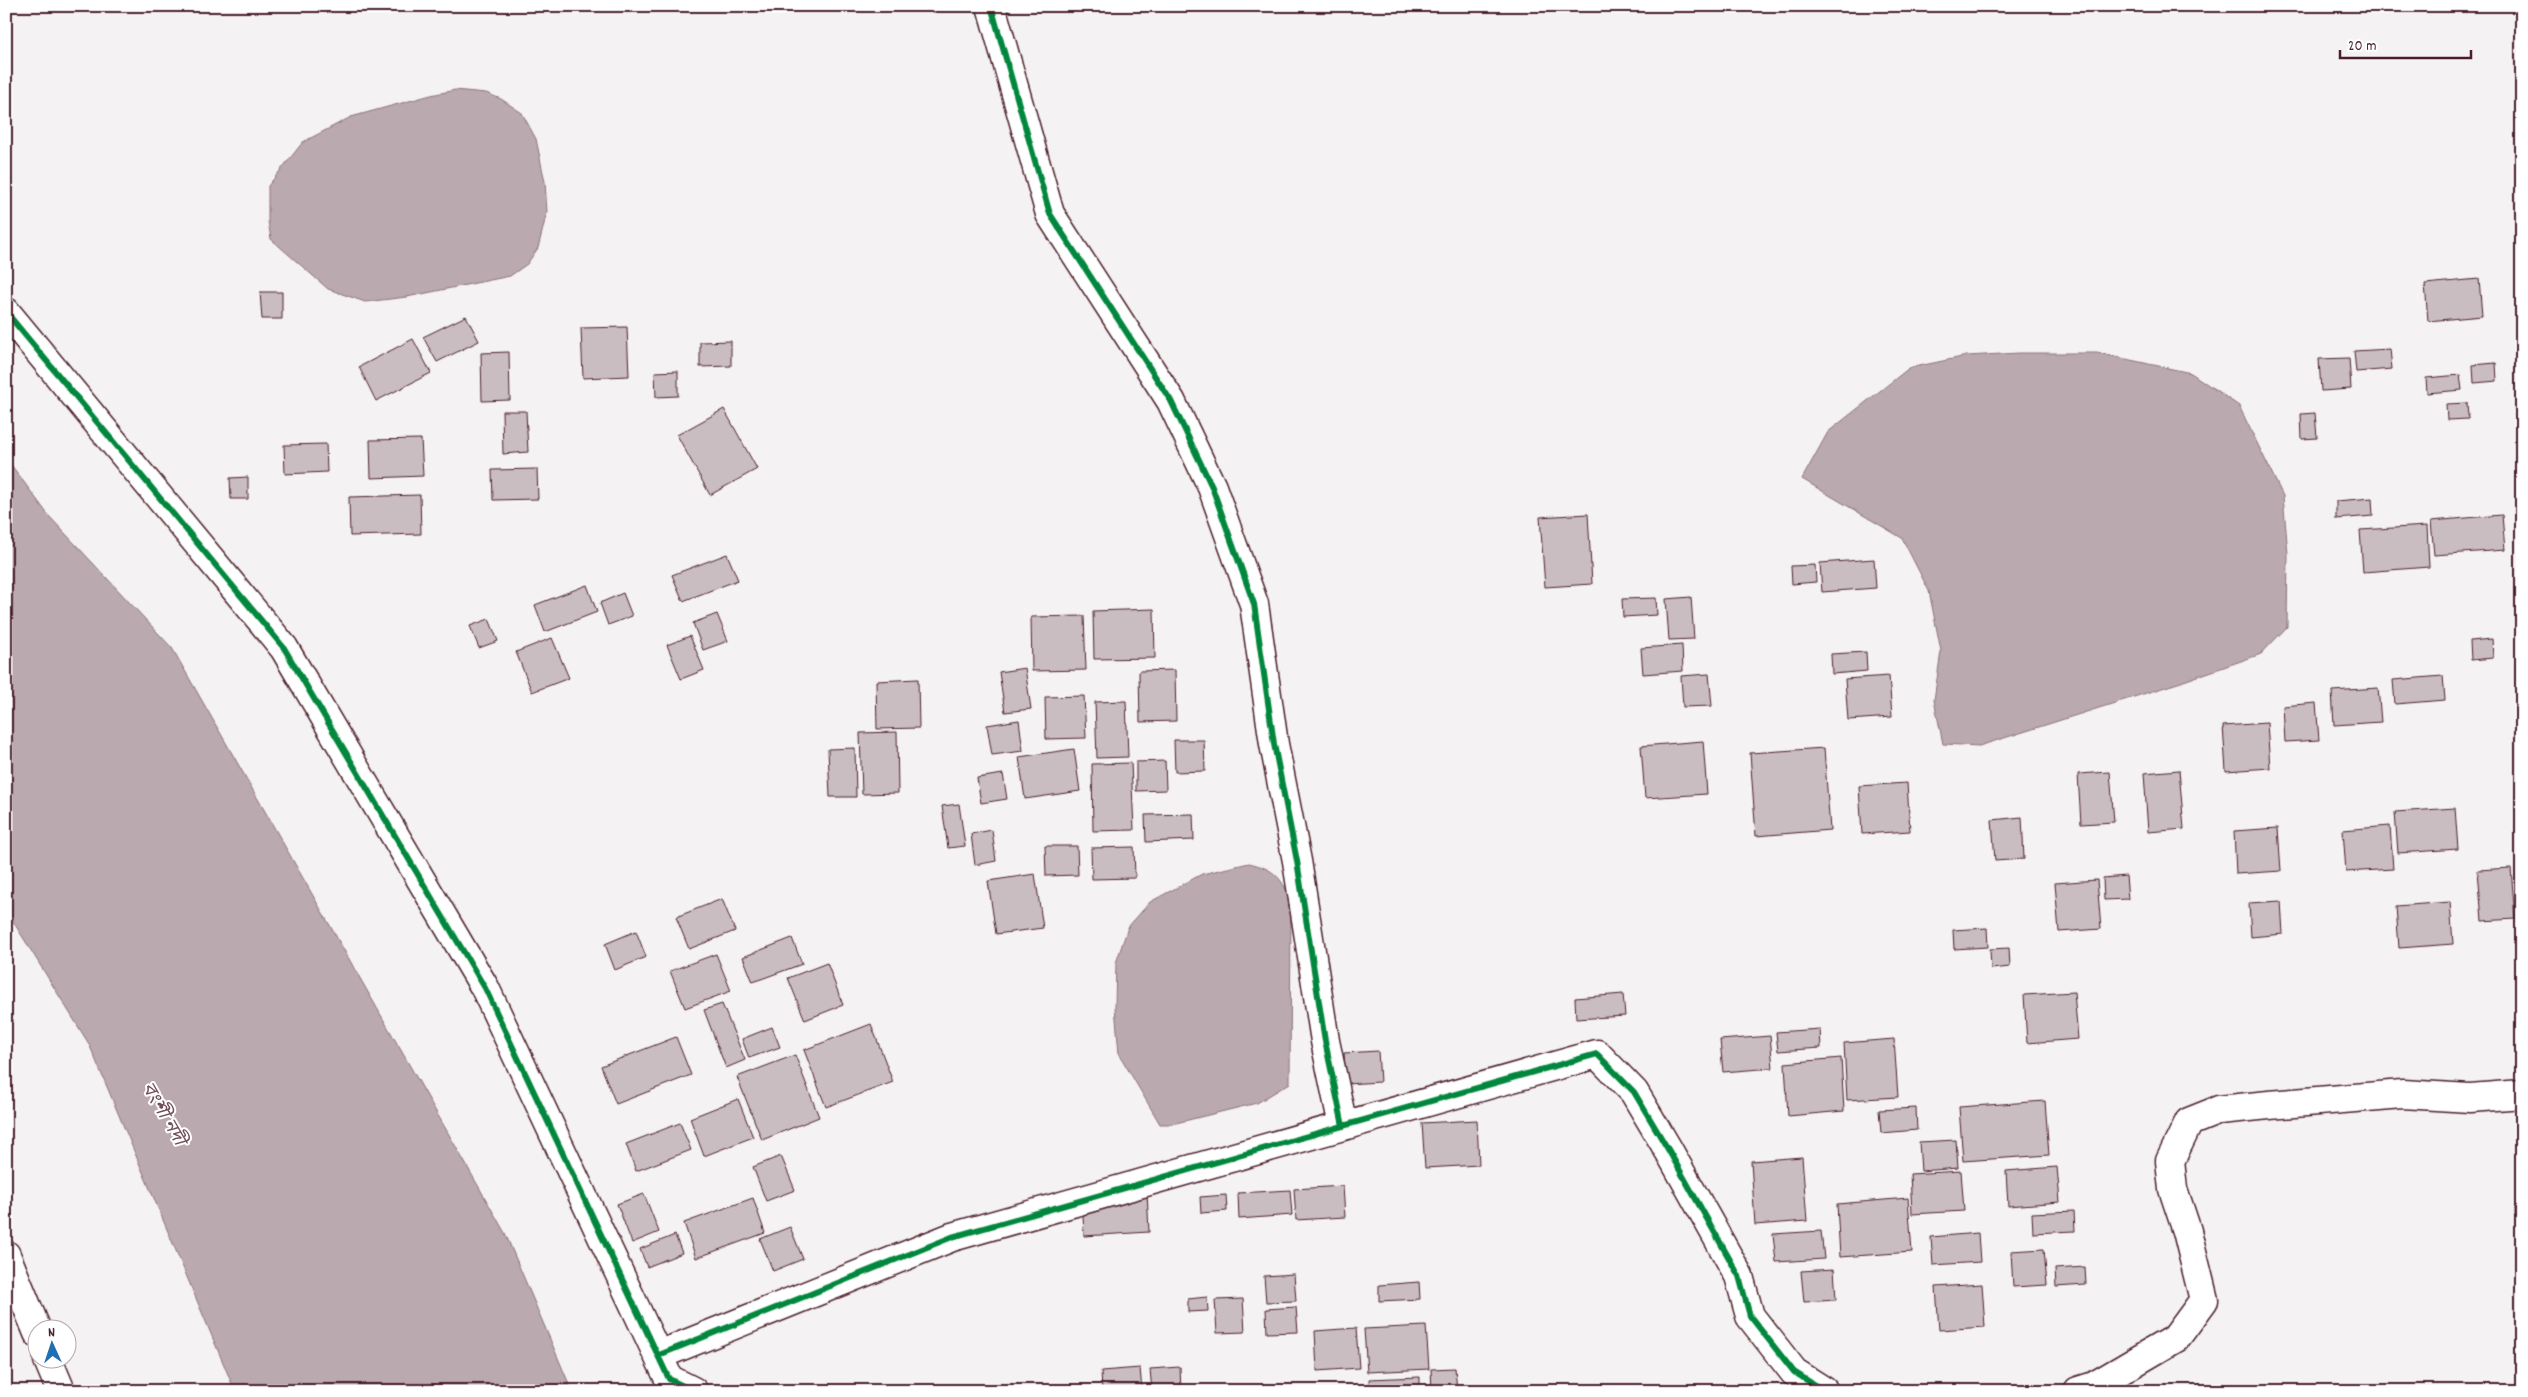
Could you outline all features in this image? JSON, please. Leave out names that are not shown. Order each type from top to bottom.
[{"type":"street","points":[[992,6],[1050,214],[1171,401],[1212,487],[1254,604],[1274,744],[1297,861],[1325,1041],[1343,1126]]},
{"type":"street","points":[[6,312],[284,648],[485,988],[669,1379],[693,1391]]},
{"type":"street","points":[[659,1355],[952,1237],[1597,1054],[1634,1092],[1669,1151],[1739,1276],[1750,1316],[1794,1372],[1824,1391]]},
{"type":"street","points":[[2078,1391],[2094,1386],[2176,1338],[2204,1300],[2188,1231],[2173,1189],[2170,1161],[2189,1122],[2219,1110],[2269,1105],[2404,1094],[2470,1098],[2522,1094]]},
{"type":"street","points":[[6,1255],[33,1320]]},
{"type":"street","points":[[52,1370],[61,1391]]},
{"type":"water","points":[[455,90],[486,93],[501,99],[522,113],[536,139],[545,182],[547,212],[538,248],[527,264],[510,276],[407,297],[365,302],[328,289],[271,239],[268,221],[268,186],[303,142],[351,117]]},
{"type":"water","points":[[2019,353],[2098,353],[2191,373],[2239,406],[2283,496],[2288,554],[2287,627],[2261,654],[2178,683],[1979,746],[1943,744],[1934,700],[1941,651],[1929,591],[1902,538],[1802,479],[1828,432],[1909,368],[1967,356]]},
{"type":"water","name":"বংশী নদী","points":[[6,458],[49,516],[172,648],[505,1233],[572,1391],[235,1391],[89,1044],[6,910]]},
{"type":"water","points":[[1249,863],[1265,868],[1275,875],[1291,899],[1290,1083],[1257,1103],[1172,1124],[1160,1124],[1119,1054],[1115,1007],[1116,963],[1128,927],[1150,902],[1202,874]]},
{"type":"building","points":[[2479,279],[2482,316],[2428,321],[2425,284]]},
{"type":"building","points":[[260,292],[282,292],[282,319],[262,319]]},
{"type":"building","points":[[466,316],[479,341],[437,362],[423,337]]},
{"type":"building","points":[[627,327],[629,376],[583,378],[581,328]]},
{"type":"building","points":[[413,339],[431,373],[376,401],[359,367]]},
{"type":"building","points":[[731,341],[731,366],[700,367],[700,342]]},
{"type":"building","points":[[2390,349],[2392,369],[2356,372],[2354,351]]},
{"type":"building","points":[[509,352],[510,400],[482,401],[481,353]]},
{"type":"building","points":[[2349,358],[2351,389],[2321,391],[2319,359]]},
{"type":"building","points":[[2496,363],[2497,381],[2474,383],[2473,365]]},
{"type":"building","points":[[678,371],[678,396],[656,397],[655,372]]},
{"type":"building","points":[[2460,375],[2462,390],[2427,393],[2426,378]]},
{"type":"building","points":[[2467,403],[2468,419],[2447,420],[2446,404]]},
{"type":"building","points":[[724,409],[757,469],[710,495],[677,435]]},
{"type":"building","points":[[502,411],[526,411],[528,452],[503,454]]},
{"type":"building","points":[[2315,413],[2317,438],[2302,439],[2301,414]]},
{"type":"building","points":[[2518,438],[2522,438],[2522,462],[2520,463]]},
{"type":"building","points":[[421,439],[423,476],[371,478],[370,440]]},
{"type":"building","points":[[326,444],[327,472],[285,474],[284,445]]},
{"type":"building","points":[[537,469],[538,499],[493,500],[492,470]]},
{"type":"building","points":[[248,477],[248,499],[231,499],[230,478]]},
{"type":"building","points":[[420,495],[421,534],[350,536],[349,497]]},
{"type":"building","points":[[2372,498],[2373,516],[2336,519],[2336,501]]},
{"type":"building","points":[[1588,514],[1592,584],[1545,587],[1540,517]]},
{"type":"building","points":[[2502,515],[2505,550],[2434,555],[2431,521]]},
{"type":"building","points":[[2427,526],[2429,567],[2363,572],[2360,530]]},
{"type":"building","points":[[727,554],[738,580],[683,601],[672,575]]},
{"type":"building","points":[[1874,559],[1876,588],[1822,592],[1820,563]]},
{"type":"building","points":[[1815,565],[1816,582],[1792,584],[1791,566]]},
{"type":"building","points":[[587,585],[597,612],[545,632],[535,605]]},
{"type":"building","points":[[623,593],[632,616],[608,625],[600,603]]},
{"type":"building","points":[[1691,597],[1694,639],[1669,640],[1666,599]]},
{"type":"building","points":[[1656,598],[1657,615],[1623,617],[1622,599]]},
{"type":"building","points":[[1154,609],[1155,658],[1094,659],[1093,611]]},
{"type":"building","points":[[717,614],[728,641],[703,650],[693,623]]},
{"type":"building","points":[[1084,616],[1086,670],[1032,671],[1031,617]]},
{"type":"building","points":[[489,619],[498,641],[479,648],[470,626]]},
{"type":"building","points":[[690,636],[704,670],[681,679],[667,645]]},
{"type":"building","points":[[552,638],[569,678],[532,692],[516,652]]},
{"type":"building","points":[[2492,639],[2493,658],[2471,660],[2470,641]]},
{"type":"building","points":[[1682,645],[1683,671],[1643,674],[1641,648]]},
{"type":"building","points":[[1866,652],[1867,671],[1832,674],[1831,654]]},
{"type":"building","points":[[1025,668],[1031,709],[1005,712],[999,672]]},
{"type":"building","points":[[1175,670],[1176,721],[1140,722],[1139,671]]},
{"type":"building","points":[[1709,674],[1712,706],[1683,707],[1681,676]]},
{"type":"building","points":[[1889,676],[1892,717],[1848,720],[1845,679]]},
{"type":"building","points":[[2443,676],[2445,700],[2395,704],[2393,680]]},
{"type":"building","points":[[918,679],[919,728],[877,729],[876,681]]},
{"type":"building","points":[[2378,688],[2381,722],[2334,725],[2332,691]]},
{"type":"building","points":[[1084,696],[1086,738],[1046,739],[1045,697]]},
{"type":"building","points":[[1126,701],[1128,757],[1097,758],[1095,702]]},
{"type":"building","points":[[2316,703],[2319,740],[2285,742],[2283,706]]},
{"type":"building","points":[[1019,720],[1023,751],[992,755],[987,725]]},
{"type":"building","points":[[2267,723],[2270,768],[2226,771],[2223,726]]},
{"type":"building","points":[[897,732],[898,793],[862,794],[860,733]]},
{"type":"building","points":[[1174,740],[1204,740],[1205,771],[1175,772]]},
{"type":"building","points":[[1703,741],[1707,794],[1645,798],[1641,746]]},
{"type":"building","points":[[855,748],[856,797],[830,797],[828,749]]},
{"type":"building","points":[[1824,748],[1830,830],[1756,836],[1750,753]]},
{"type":"building","points":[[1074,749],[1080,791],[1025,799],[1019,757]]},
{"type":"building","points":[[1165,761],[1166,790],[1136,791],[1136,762]]},
{"type":"building","points":[[1131,763],[1134,830],[1093,831],[1092,764]]},
{"type":"building","points":[[2179,770],[2184,829],[2148,832],[2144,773]]},
{"type":"building","points":[[2110,772],[2114,822],[2081,824],[2078,774]]},
{"type":"building","points":[[1003,774],[1007,799],[981,803],[977,778]]},
{"type":"building","points":[[1907,783],[1910,831],[1862,834],[1859,786]]},
{"type":"building","points":[[959,804],[965,846],[948,848],[942,806]]},
{"type":"building","points":[[2455,808],[2458,849],[2398,853],[2395,812]]},
{"type":"building","points":[[1193,814],[1194,840],[1146,842],[1145,815]]},
{"type":"building","points":[[2022,817],[2024,859],[1995,861],[1992,820]]},
{"type":"building","points":[[2390,826],[2393,869],[2346,872],[2343,830]]},
{"type":"building","points":[[2278,828],[2281,871],[2236,874],[2234,831]]},
{"type":"building","points":[[992,830],[996,861],[975,865],[971,834]]},
{"type":"building","points":[[1045,846],[1077,846],[1078,875],[1046,876]]},
{"type":"building","points":[[1134,847],[1135,878],[1092,879],[1091,848]]},
{"type":"building","points":[[2511,868],[2515,919],[2482,921],[2478,870]]},
{"type":"building","points":[[1035,874],[1043,928],[996,934],[988,881]]},
{"type":"building","points":[[2126,876],[2128,899],[2104,900],[2103,878]]},
{"type":"building","points":[[2097,880],[2101,929],[2059,932],[2055,883]]},
{"type":"building","points":[[722,899],[735,931],[689,949],[676,917]]},
{"type":"building","points":[[2281,901],[2283,934],[2251,937],[2249,903]]},
{"type":"building","points":[[2450,902],[2453,944],[2399,948],[2396,906]]},
{"type":"building","points":[[1987,928],[1988,947],[1954,949],[1953,930]]},
{"type":"building","points":[[636,931],[646,957],[615,970],[605,944]]},
{"type":"building","points":[[792,938],[802,964],[753,982],[743,957]]},
{"type":"building","points":[[2009,948],[2010,967],[1991,969],[1990,949]]},
{"type":"building","points":[[716,954],[731,991],[685,1008],[670,971]]},
{"type":"building","points":[[827,963],[843,1005],[805,1020],[788,978]]},
{"type":"building","points":[[2074,992],[2078,1039],[2027,1043],[2024,995]]},
{"type":"building","points":[[1623,994],[1625,1016],[1576,1019],[1575,998]]},
{"type":"building","points":[[722,1004],[745,1060],[726,1068],[704,1010]]},
{"type":"building","points":[[871,1024],[893,1082],[826,1107],[804,1050]]},
{"type":"building","points":[[772,1027],[780,1047],[749,1058],[742,1039]]},
{"type":"building","points":[[1820,1029],[1821,1048],[1778,1051],[1776,1032]]},
{"type":"building","points":[[1770,1036],[1773,1068],[1723,1072],[1720,1040]]},
{"type":"building","points":[[676,1037],[691,1075],[616,1104],[601,1066]]},
{"type":"building","points":[[1894,1039],[1898,1097],[1847,1100],[1844,1043]]},
{"type":"building","points":[[1378,1051],[1380,1082],[1346,1084],[1344,1053]]},
{"type":"building","points":[[795,1055],[819,1117],[762,1140],[737,1077]]},
{"type":"building","points":[[1841,1058],[1844,1111],[1788,1116],[1785,1063]]},
{"type":"building","points":[[738,1099],[753,1137],[704,1156],[690,1118]]},
{"type":"building","points":[[2045,1101],[2049,1155],[1963,1161],[1959,1107]]},
{"type":"building","points":[[1916,1108],[1917,1130],[1881,1133],[1879,1110]]},
{"type":"building","points":[[1477,1120],[1479,1165],[1425,1168],[1422,1123]]},
{"type":"building","points":[[680,1123],[691,1150],[636,1171],[626,1144]]},
{"type":"building","points":[[1956,1140],[1958,1168],[1921,1171],[1919,1142]]},
{"type":"building","points":[[781,1156],[795,1190],[766,1201],[753,1167]]},
{"type":"building","points":[[1802,1157],[1807,1221],[1755,1225],[1751,1161]]},
{"type":"building","points":[[2057,1167],[2060,1202],[2008,1206],[2006,1171]]},
{"type":"building","points":[[1961,1171],[1964,1211],[1912,1214],[1910,1174]]},
{"type":"building","points":[[1343,1186],[1345,1217],[1296,1220],[1294,1189]]},
{"type":"building","points":[[1290,1190],[1292,1215],[1239,1219],[1238,1193]]},
{"type":"building","points":[[1147,1192],[1149,1232],[1084,1236],[1082,1195]]},
{"type":"building","points":[[644,1194],[659,1232],[632,1243],[617,1204]]},
{"type":"building","points":[[1226,1195],[1227,1211],[1201,1213],[1200,1197]]},
{"type":"building","points":[[753,1198],[765,1233],[696,1258],[684,1223]]},
{"type":"building","points":[[1908,1198],[1912,1252],[1840,1257],[1837,1204]]},
{"type":"building","points":[[2074,1211],[2075,1231],[2033,1233],[2032,1213]]},
{"type":"building","points":[[790,1227],[803,1259],[773,1271],[760,1239]]},
{"type":"building","points":[[1821,1231],[1824,1259],[1776,1262],[1773,1234]]},
{"type":"building","points":[[1978,1233],[1980,1262],[1933,1265],[1931,1237]]},
{"type":"building","points":[[675,1235],[682,1253],[647,1267],[640,1249]]},
{"type":"building","points":[[2044,1249],[2047,1285],[2013,1287],[2011,1251]]},
{"type":"building","points":[[2085,1267],[2086,1285],[2056,1287],[2055,1269]]},
{"type":"building","points":[[1834,1269],[1836,1300],[1804,1302],[1801,1271]]},
{"type":"building","points":[[1294,1274],[1296,1301],[1266,1302],[1264,1276]]},
{"type":"building","points":[[1419,1282],[1420,1299],[1379,1301],[1379,1285]]},
{"type":"building","points":[[1982,1284],[1985,1327],[1939,1330],[1936,1287]]},
{"type":"building","points":[[1207,1297],[1208,1311],[1188,1312],[1188,1299]]},
{"type":"building","points":[[1243,1299],[1245,1332],[1217,1333],[1215,1300]]},
{"type":"building","points":[[1296,1307],[1298,1332],[1267,1333],[1266,1309]]},
{"type":"building","points":[[1426,1326],[1429,1369],[1367,1372],[1364,1329]]},
{"type":"building","points":[[1356,1328],[1359,1368],[1317,1371],[1315,1331]]},
{"type":"building","points":[[1180,1367],[1181,1391],[1152,1391],[1150,1369]]},
{"type":"building","points":[[1140,1368],[1142,1391],[1102,1391],[1101,1371]]},
{"type":"building","points":[[1455,1368],[1457,1391],[1432,1391],[1431,1369]]},
{"type":"building","points":[[1420,1377],[1420,1391],[1370,1391],[1369,1379]]},
{"type":"cycle path","points":[[991,6],[1050,214],[1171,401],[1212,487],[1254,604],[1274,744],[1297,861],[1325,1041],[1343,1126]]},
{"type":"cycle path","points":[[6,312],[284,648],[485,988],[669,1379],[693,1391]]},
{"type":"cycle path","points":[[659,1355],[952,1237],[1597,1054],[1634,1092],[1669,1151],[1739,1276],[1750,1316],[1794,1372],[1824,1391]]}]
